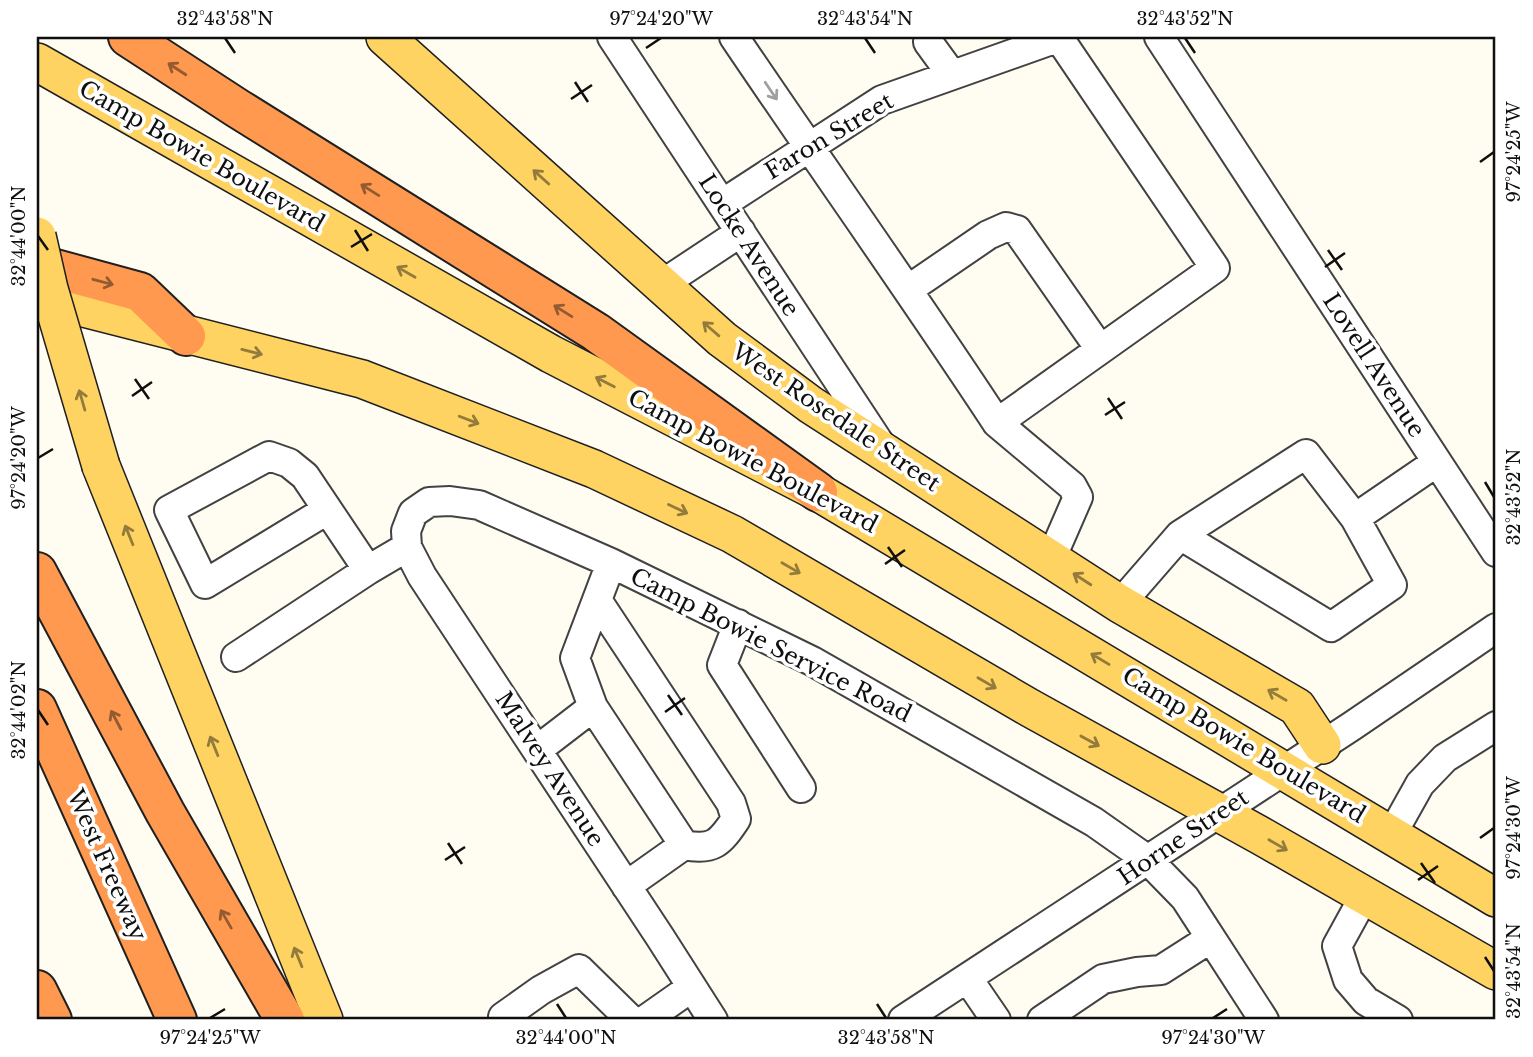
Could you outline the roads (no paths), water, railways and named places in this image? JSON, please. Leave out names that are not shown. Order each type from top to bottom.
[{"type":"highway","points":[[128,37],[596,332],[818,492]]},
{"type":"highway","points":[[37,264],[139,292],[186,336]]},
{"type":"highway","points":[[37,572],[165,812],[285,1020]]},
{"type":"highway","name":"West Freeway","points":[[37,709],[177,1020]]},
{"type":"highway","points":[[37,990],[52,1020]]},
{"type":"main road","name":"West Rosedale Street","points":[[385,37],[722,339],[811,405],[1120,604],[1297,707],[1322,745]]},
{"type":"main road","name":"Camp Bowie Boulevard","points":[[37,62],[551,354],[818,492],[1285,769],[1496,898]]},
{"type":"main road","points":[[37,236],[49,289],[101,466],[324,1020]]},
{"type":"main road","points":[[37,296],[362,379],[594,469],[732,534],[1030,708],[1496,971]]},
{"type":"street","name":"Locke Avenue","points":[[612,37],[886,453]]},
{"type":"street","points":[[734,37],[909,289],[997,423],[1072,486],[1078,497],[1051,559]]},
{"type":"street","points":[[997,423],[1215,268],[1059,37]]},
{"type":"street","name":"Faron Street","points":[[722,204],[882,100],[1059,37]]},
{"type":"street","name":"Lovell Avenue","points":[[1159,37],[1496,552]]},
{"type":"street","points":[[928,41],[952,75]]},
{"type":"street","points":[[909,289],[988,235],[1006,227],[1017,230],[1100,349]]},
{"type":"street","points":[[661,285],[741,232]]},
{"type":"street","points":[[1120,604],[1180,535],[1306,454],[1355,518],[1392,585],[1331,626],[1180,535]]},
{"type":"street","points":[[327,510],[205,584],[169,510],[269,456],[289,463],[305,476],[368,570]]},
{"type":"street","points":[[1355,518],[1437,462]]},
{"type":"street","name":"Camp Bowie Service Road","points":[[407,547],[406,531],[413,513],[429,502],[450,501],[479,505],[611,563],[812,661],[1094,822],[1148,860]]},
{"type":"street","points":[[236,657],[407,547]]},
{"type":"street","name":"Malvey Avenue","points":[[407,547],[422,576],[712,1020]]},
{"type":"street","points":[[597,600],[732,803],[736,819],[723,839],[704,849],[684,845],[593,707],[575,658],[611,563]]},
{"type":"street","points":[[738,624],[722,665],[801,788]]},
{"type":"street","name":"Horne Street","points":[[903,1020],[1496,628]]},
{"type":"street","points":[[537,750],[593,707]]},
{"type":"street","points":[[1392,834],[1420,784],[1445,758],[1496,726]]},
{"type":"street","points":[[626,886],[684,845]]},
{"type":"street","points":[[1148,860],[1185,898],[1264,1020]]},
{"type":"street","points":[[1365,895],[1338,946],[1348,980],[1366,1001],[1398,1020]]},
{"type":"street","points":[[1042,1020],[1103,979],[1161,970],[1211,937]]},
{"type":"street","points":[[505,1020],[503,1017],[541,990],[579,969],[631,1020]]},
{"type":"street","points":[[968,979],[996,1020]]},
{"type":"street","points":[[645,1020],[692,987]]}]
